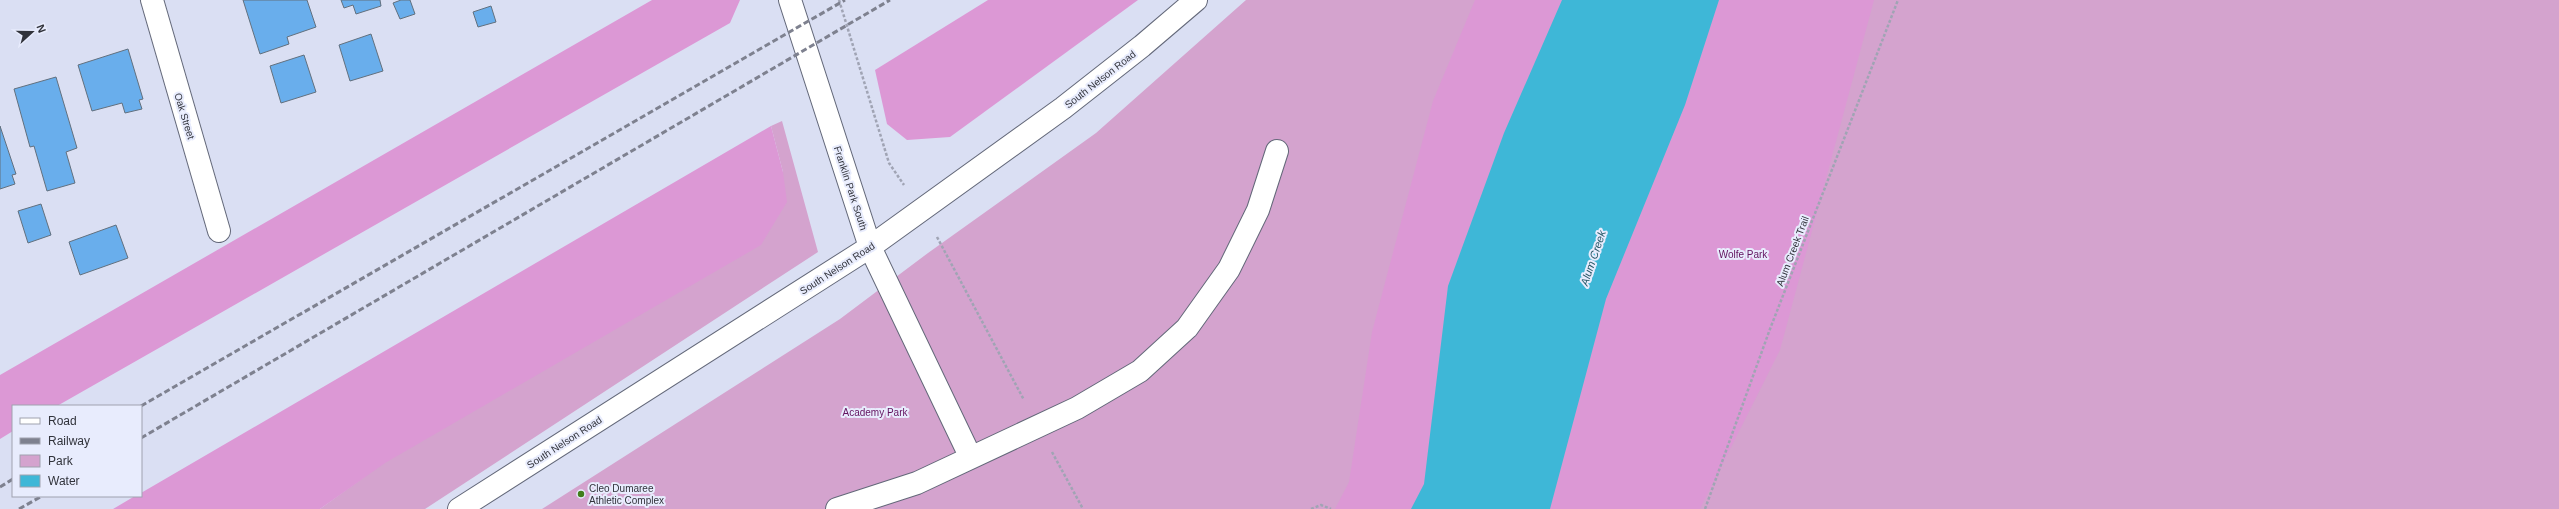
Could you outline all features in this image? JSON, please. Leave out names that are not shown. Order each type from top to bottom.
[{"type":"main road","name":"Oak Street","points":[[152,0],[219,231]]},
{"type":"main road","name":"Franklin Park South","points":[[790,0],[870,247],[970,456]]},
{"type":"main road","name":"South Nelson Road","points":[[459,509],[870,247],[1063,108],[1142,46],[1196,0]]},
{"type":"main road","points":[[837,509],[859,506],[917,483],[970,456],[1077,408],[1140,372],[1187,328],[1229,269],[1258,210],[1277,151]]},
{"type":"path","points":[[838,0],[889,163],[939,240],[1083,509]]},
{"type":"path","name":"Alum Creek Trail","points":[[1705,509],[1770,329],[1898,0]]},
{"type":"path","points":[[1311,509],[1321,505],[1331,509]]},
{"type":"green space","points":[[652,0],[740,0],[730,23],[59,405],[12,405],[12,432],[0,439],[0,375]]},
{"type":"green space","points":[[988,0],[1138,0],[950,137],[907,140],[887,124],[875,70]]},
{"type":"green space","name":"Wolfe Park","points":[[1246,0],[2559,0],[2559,509],[542,509],[840,319],[928,253],[1096,133]]},
{"type":"green space","points":[[1475,0],[1562,0],[1504,133],[1448,286],[1424,484],[1411,509],[1335,509],[1349,482],[1372,332],[1433,101]]},
{"type":"green space","points":[[1719,0],[1874,0],[1780,350],[1700,509],[1550,509],[1606,299],[1685,105]]},
{"type":"green space","points":[[782,121],[818,252],[425,509],[320,509],[783,172],[771,126]]},
{"type":"green space","points":[[771,126],[783,172],[787,202],[761,245],[385,463],[320,509],[113,509],[133,497],[142,497],[142,492]]},
{"type":"water","name":"Alum Creek","points":[[1562,0],[1719,0],[1685,105],[1606,299],[1550,509],[1411,509],[1424,484],[1448,286],[1504,133]]},
{"type":"building","points":[[243,0],[307,0],[316,27],[287,37],[289,44],[260,54]]},
{"type":"building","points":[[341,0],[380,0],[381,6],[356,14],[353,5],[344,8]]},
{"type":"building","points":[[401,0],[410,0],[415,14],[400,19],[393,3]]},
{"type":"building","points":[[491,6],[496,22],[478,27],[473,12]]},
{"type":"building","points":[[371,34],[383,71],[350,81],[339,45]]},
{"type":"building","points":[[128,49],[143,99],[139,100],[142,109],[125,113],[122,103],[92,111],[78,65]]},
{"type":"building","points":[[304,55],[316,92],[281,103],[270,66]]},
{"type":"building","points":[[56,77],[77,148],[66,152],[75,183],[47,191],[34,146],[30,147],[14,89]]},
{"type":"building","points":[[0,126],[16,174],[12,175],[15,184],[0,189]]},
{"type":"building","points":[[41,204],[51,235],[28,243],[18,211]]},
{"type":"building","points":[[116,225],[128,258],[80,275],[69,242]]},
{"type":"railway","points":[[142,405],[845,0]]},
{"type":"railway","points":[[142,437],[890,0]]},
{"type":"railway","points":[[0,487],[12,480]]},
{"type":"railway","points":[[19,509],[40,497]]},
{"type":"place","name":"Cleo Dumaree Athletic Complex","points":[[581,494]]},
{"type":"park label","name":"Academy Park","points":[[875,412]]}]
